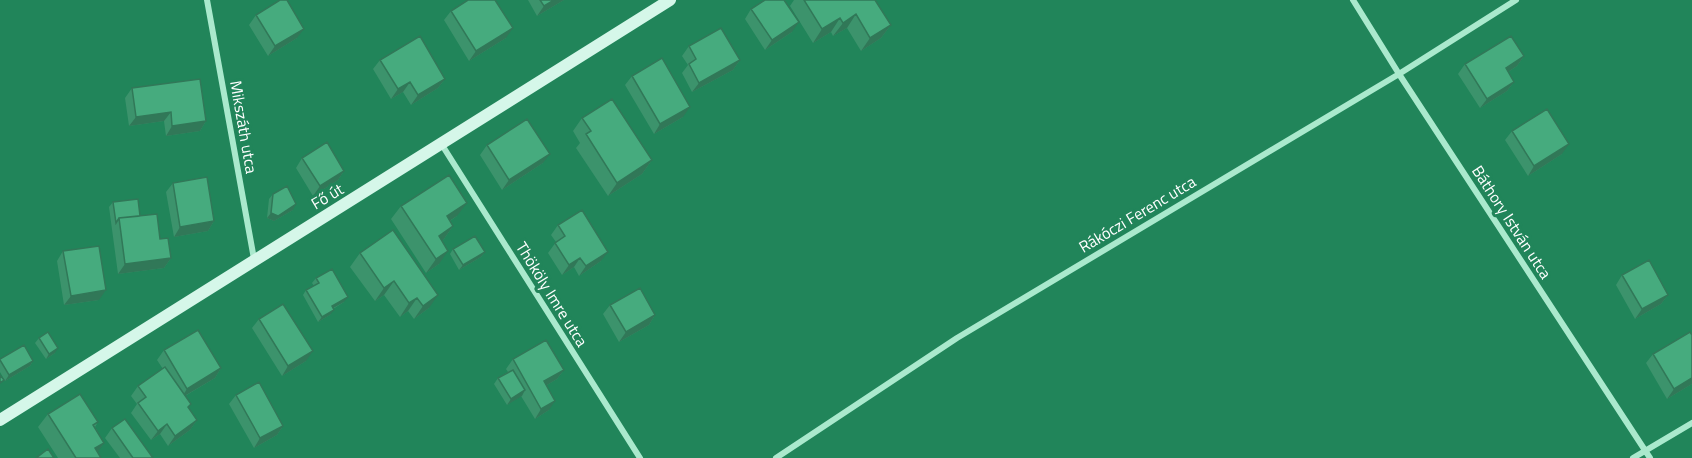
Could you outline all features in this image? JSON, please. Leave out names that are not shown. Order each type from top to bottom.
[{"type":"main road","name":"Fő út","points":[[0,420],[670,0]]},
{"type":"street","name":"Mikszáth utca","points":[[207,0],[254,259]]},
{"type":"street","name":"Báthory István utca","points":[[1353,0],[1650,458]]},
{"type":"street","name":"Rákóczi Ferenc utca","points":[[776,458],[957,338],[1399,74],[1516,0]]},
{"type":"street","name":"Thököly Imre utca","points":[[442,145],[640,458]]},
{"type":"street","points":[[1633,458],[1692,423]]},
{"type":"building","points":[[280,0],[287,0],[304,29],[275,46],[256,15]]},
{"type":"building","points":[[468,0],[495,0],[513,28],[476,51],[451,11]]},
{"type":"building","points":[[540,0],[554,0],[544,6]]},
{"type":"building","points":[[765,0],[784,0],[799,22],[772,40],[751,9]]},
{"type":"building","points":[[804,0],[875,0],[891,25],[870,38],[856,14],[843,23],[840,18],[822,29]]},
{"type":"building","points":[[721,28],[740,60],[699,83],[689,64],[696,59],[689,46]]},
{"type":"building","points":[[420,36],[445,79],[418,95],[410,82],[398,89],[380,60]]},
{"type":"building","points":[[1511,36],[1524,56],[1506,68],[1514,82],[1487,99],[1465,64]]},
{"type":"building","points":[[662,58],[690,107],[660,124],[632,76]]},
{"type":"building","points":[[200,79],[206,121],[172,126],[171,112],[136,117],[132,88]]},
{"type":"building","points":[[612,99],[652,160],[617,183],[586,134],[591,131],[582,118]]},
{"type":"building","points":[[1547,109],[1569,144],[1534,166],[1512,131]]},
{"type":"building","points":[[527,119],[550,154],[509,180],[487,145]]},
{"type":"building","points":[[327,142],[344,171],[320,186],[302,158]]},
{"type":"building","points":[[449,175],[467,203],[447,216],[453,226],[439,236],[448,251],[436,259],[401,206]]},
{"type":"building","points":[[207,177],[214,221],[180,227],[173,183]]},
{"type":"building","points":[[287,186],[296,204],[278,216],[271,213],[273,194]]},
{"type":"building","points":[[138,199],[140,216],[119,218],[116,223],[113,202]]},
{"type":"building","points":[[582,210],[608,252],[586,266],[580,258],[569,265],[555,243],[565,236],[558,225]]},
{"type":"building","points":[[157,214],[160,239],[168,238],[171,258],[125,264],[119,218]]},
{"type":"building","points":[[393,230],[438,295],[423,306],[417,298],[409,303],[394,281],[384,288],[360,253]]},
{"type":"building","points":[[475,236],[485,252],[463,265],[453,249]]},
{"type":"building","points":[[99,246],[106,290],[71,296],[63,251]]},
{"type":"building","points":[[1649,260],[1668,295],[1642,309],[1622,275]]},
{"type":"building","points":[[332,269],[348,297],[332,306],[334,310],[322,317],[306,290],[319,283],[316,278]]},
{"type":"building","points":[[640,288],[655,315],[626,332],[610,305]]},
{"type":"building","points":[[283,304],[313,351],[288,366],[259,319]]},
{"type":"building","points":[[198,330],[221,368],[187,389],[164,350]]},
{"type":"building","points":[[48,332],[58,348],[49,354],[39,338]]},
{"type":"building","points":[[1690,332],[1692,335],[1692,378],[1674,389],[1653,354]]},
{"type":"building","points":[[546,340],[564,370],[544,381],[555,401],[541,409],[513,359]]},
{"type":"building","points":[[24,345],[33,361],[9,375],[0,359]]},
{"type":"building","points":[[165,367],[191,404],[188,407],[197,420],[175,436],[167,424],[158,431],[138,403],[146,397],[138,386]]},
{"type":"building","points":[[513,370],[525,390],[511,399],[498,378]]},
{"type":"building","points":[[259,382],[283,426],[260,438],[236,395]]},
{"type":"building","points":[[80,394],[98,422],[93,425],[104,443],[95,448],[101,458],[76,458],[48,414]]},
{"type":"building","points":[[125,419],[153,458],[133,458],[112,428]]},
{"type":"building","points":[[48,449],[54,458],[36,458]]}]
